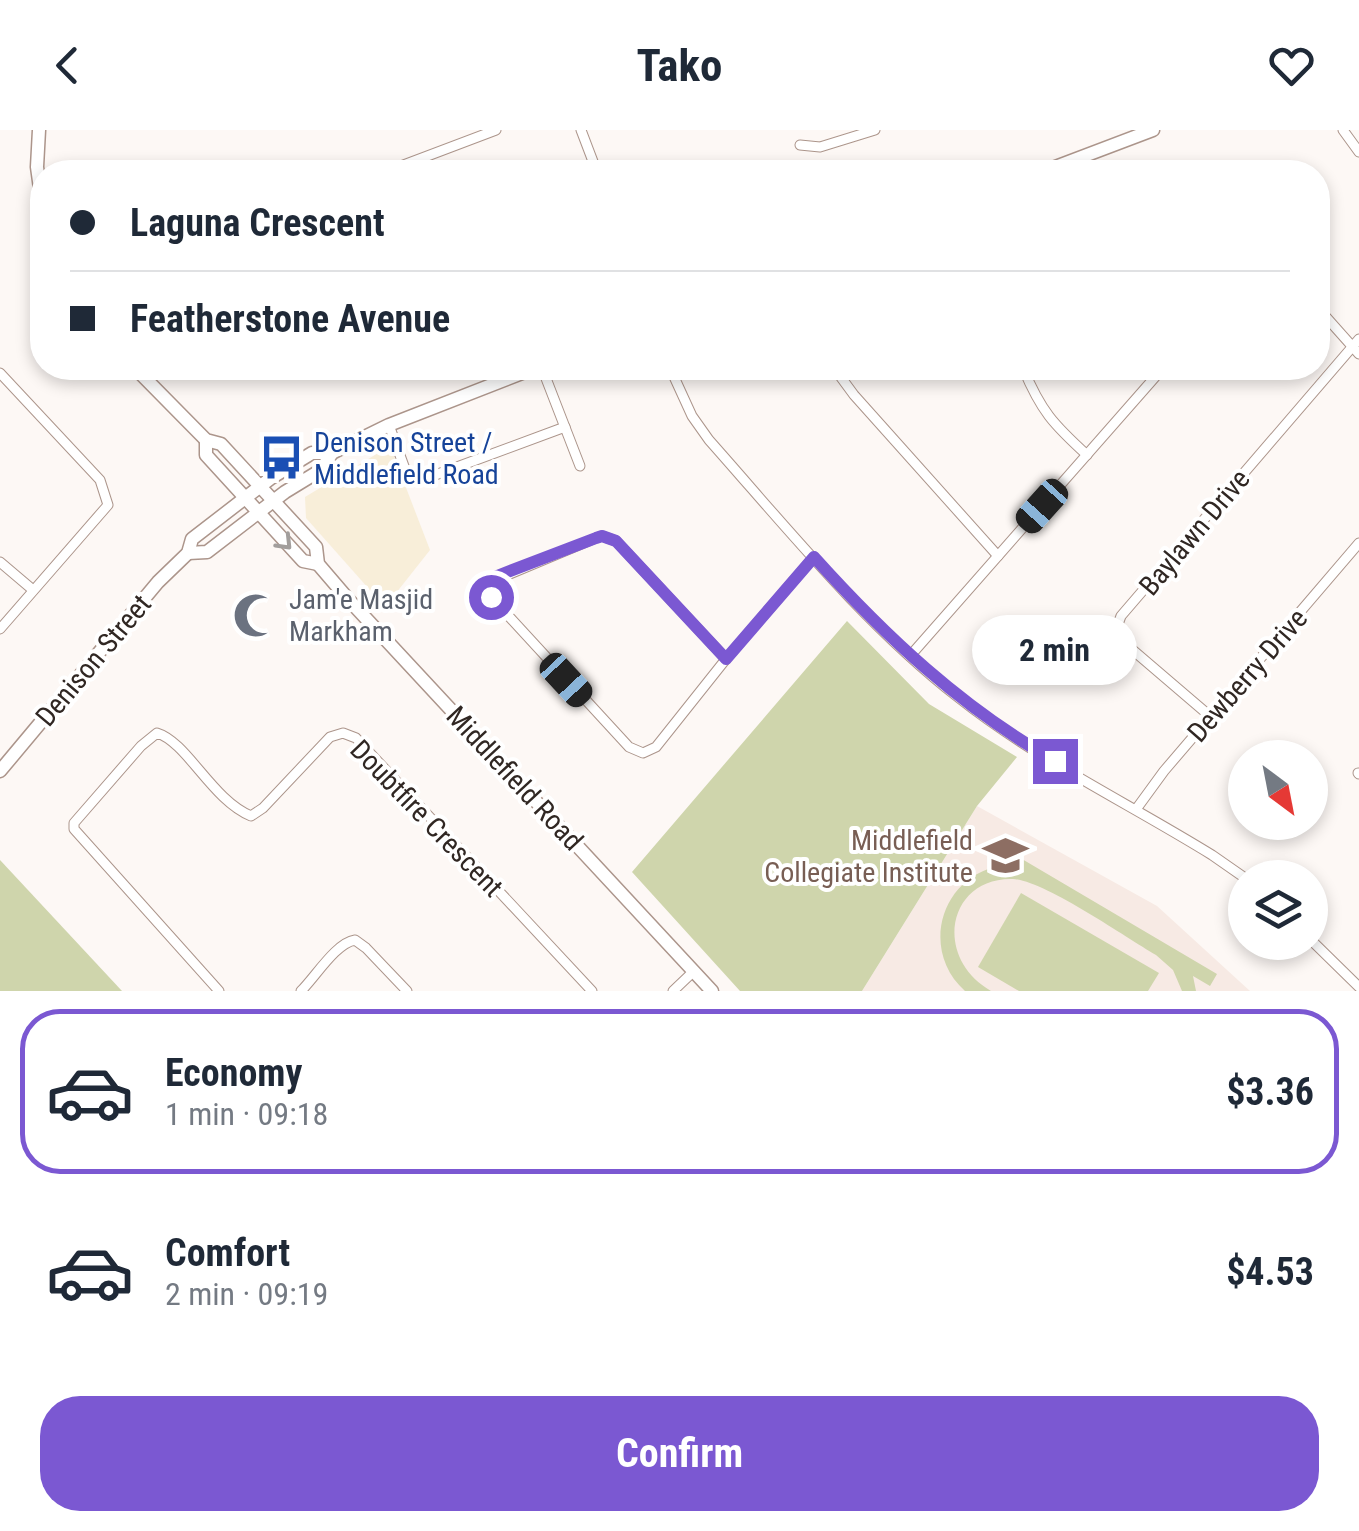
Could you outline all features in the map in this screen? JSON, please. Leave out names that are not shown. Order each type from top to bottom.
[{"type":"main road","points":[[38,130],[38,160]]},
{"type":"main road","points":[[1074,160],[1153,130]]},
{"type":"main road","name":"Middlefield Road","points":[[146,380],[206,440],[221,444],[274,500],[316,547],[318,564],[712,991]]},
{"type":"main road","name":"Denison Street","points":[[0,771],[158,582],[188,553],[192,539],[312,453],[332,454],[389,426],[508,380]]},
{"type":"main road","name":"Middlefield Road","points":[[206,440],[206,455],[244,499],[303,561],[318,564]]},
{"type":"main road","name":"Denison Street","points":[[188,553],[207,552],[274,500],[321,470],[332,454]]},
{"type":"street","points":[[417,160],[496,130]]},
{"type":"street","points":[[581,130],[592,160]]},
{"type":"street","points":[[800,145],[820,146],[875,130]]},
{"type":"street","points":[[1343,130],[1359,152]]},
{"type":"street","points":[[1330,320],[1356,346]]},
{"type":"street","name":"Baylawn Drive","points":[[1330,376],[1356,346]]},
{"type":"street","points":[[0,373],[100,480],[108,504],[0,628]]},
{"type":"street","points":[[544,380],[580,466]]},
{"type":"street","points":[[676,380],[692,416],[709,440],[876,625],[910,656],[997,726],[1228,867]]},
{"type":"street","points":[[843,380],[998,556]]},
{"type":"street","points":[[1028,380],[1038,405],[1087,456]]},
{"type":"street","points":[[910,656],[1152,380]]},
{"type":"street","name":"Baylawn Drive","points":[[1211,717],[1121,640],[1117,627],[1122,616],[1327,380]]},
{"type":"street","points":[[389,426],[410,480],[419,481],[565,427]]},
{"type":"street","points":[[726,659],[609,538],[596,538],[497,576],[493,581],[491,597],[498,606],[619,738],[638,753],[656,747],[814,557]]},
{"type":"street","name":"Dewberry Drive","points":[[1137,808],[1359,544]]},
{"type":"street","points":[[0,562],[33,590]]},
{"type":"street","name":"Doubtfire Crescent","points":[[219,991],[74,829],[74,823],[157,733],[172,739],[224,798],[239,812],[251,816],[330,738],[343,733],[356,738],[592,991]]},
{"type":"street","points":[[301,991],[328,964],[339,946],[354,940],[408,991]]},
{"type":"street","points":[[1328,957],[1359,987]]},
{"type":"street","points":[[673,991],[694,972]]},
{"type":"shaded area","points":[[390,446],[430,550],[385,607],[306,518],[305,497]]},
{"type":"shaded area","name":"Middlefield Collegiate Institute","points":[[977,806],[1157,906],[1250,991],[862,991]]},
{"type":"green space","points":[[847,621],[929,704],[1017,757],[977,806],[862,991],[740,991],[632,872]]},
{"type":"green space","points":[[1005,849],[1217,974],[1210,986],[1193,976],[1196,991],[1182,991],[1173,970],[1156,955],[1064,899],[1013,879],[991,882],[974,891],[962,905],[955,940],[960,959],[972,976],[991,991],[965,991],[951,975],[943,957],[942,920],[961,887],[995,867]]},
{"type":"green space","points":[[0,860],[122,991],[0,991]]},
{"type":"green space","points":[[1021,893],[1159,973],[1148,991],[1019,991],[978,967]]},
{"type":"place","name":"Denison Street / Middlefield Road","points":[[281,458]]},
{"type":"place","name":"Jam'e Masjid Markham","points":[[256,615]]},
{"type":"place","name":"Middlefield Collegiate Institute","points":[[1006,856]]},
{"type":"route","points":[[491,597],[497,576],[602,536],[616,541],[726,659],[814,557],[876,625],[941,684],[997,726],[1055,761]]}]
